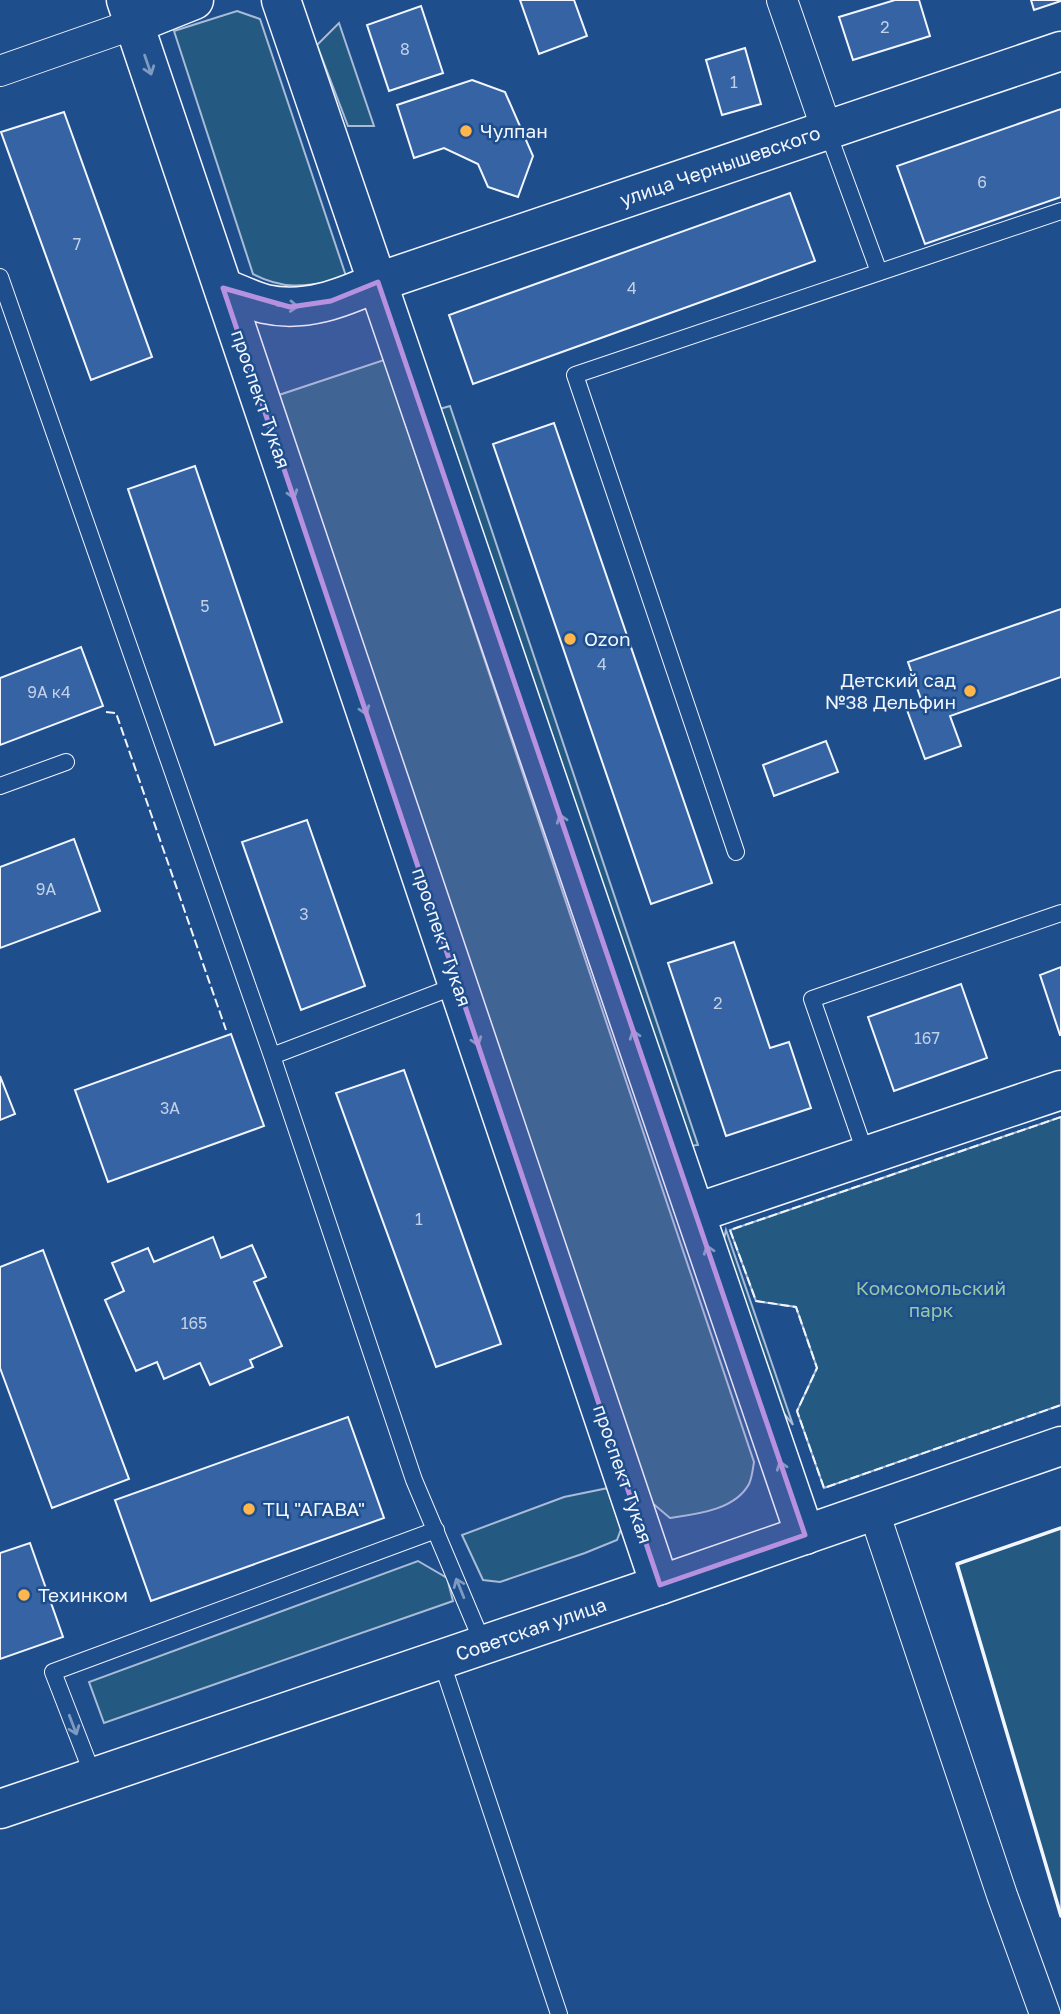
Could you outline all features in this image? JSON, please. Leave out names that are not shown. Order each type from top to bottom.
[{"type":"main road","points":[[130,12],[194,0]]},
{"type":"main road","points":[[258,0],[286,14],[805,1535]]},
{"type":"main road","name":"проспект Тукая","points":[[130,12],[660,1585]]},
{"type":"main road","name":"улица Чернышевского","points":[[378,282],[1061,51]]},
{"type":"main road","name":"проспект Тукая","points":[[223,288],[265,304],[290,307],[331,301],[378,282]]},
{"type":"main road","points":[[695,1213],[1061,1090]]},
{"type":"main road","name":"Советская улица","points":[[0,1809],[484,1646],[1061,1446]]},
{"type":"street","points":[[782,0],[827,130]]},
{"type":"street","points":[[0,71],[130,12]]},
{"type":"street","points":[[874,1512],[1002,1895],[1045,2014]]},
{"type":"lane","points":[[827,130],[879,272]]},
{"type":"lane","points":[[736,852],[575,375],[1061,211]]},
{"type":"lane","points":[[0,277],[272,1056],[414,1480],[484,1646]]},
{"type":"lane","points":[[0,786],[66,762]]},
{"type":"lane","points":[[866,1156],[812,999],[1061,913]]},
{"type":"lane","points":[[272,1056],[458,985]]},
{"type":"lane","points":[[94,1778],[52,1672],[436,1530]]},
{"type":"lane","points":[[441,1660],[559,2014]]},
{"type":"highlighted area","points":[[378,282],[805,1535],[660,1585],[223,288],[290,307],[331,301]]},
{"type":"green space","points":[[237,11],[260,19],[347,279],[299,286],[277,283],[253,274],[174,31]]},
{"type":"green space","points":[[339,23],[374,126],[348,126],[317,45]]},
{"type":"green space","points":[[384,360],[754,1462],[750,1482],[743,1493],[735,1500],[714,1509],[670,1518],[651,1502],[279,395]]},
{"type":"green space","points":[[450,406],[698,1145],[682,1147],[436,410]]},
{"type":"green space","name":"Комсомольский парк","points":[[1061,1117],[1061,1405],[824,1488],[797,1411],[817,1368],[796,1307],[756,1301],[730,1230]]},
{"type":"green space","points":[[726,1230],[793,1425],[766,1390],[720,1256]]},
{"type":"green space","points":[[613,1487],[623,1524],[617,1540],[500,1582],[483,1580],[462,1535],[564,1497]]},
{"type":"green space","points":[[1061,1528],[1061,1916],[957,1564]]},
{"type":"green space","points":[[418,1561],[447,1578],[453,1601],[104,1723],[89,1682]]},
{"type":"building","points":[[520,0],[574,0],[587,36],[539,54]]},
{"type":"building","points":[[895,0],[919,0],[930,36],[853,60],[839,17]]},
{"type":"building","points":[[1031,0],[1061,0],[1061,1],[1034,10]]},
{"type":"building","points":[[421,6],[443,73],[389,91],[367,25]]},
{"type":"building","points":[[745,48],[761,104],[722,115],[706,60]]},
{"type":"building","points":[[472,80],[505,92],[533,156],[518,197],[488,187],[478,164],[444,148],[414,158],[397,105]]},
{"type":"building","points":[[1061,109],[1061,197],[925,244],[897,166]]},
{"type":"building","points":[[64,112],[152,357],[91,380],[1,132]]},
{"type":"building","points":[[790,193],[815,261],[473,384],[449,315]]},
{"type":"building","points":[[554,423],[712,883],[651,904],[493,444]]},
{"type":"building","points":[[195,466],[282,722],[215,745],[128,489]]},
{"type":"building","name":"Детский сад №38 Дельфин","points":[[1061,609],[1061,677],[950,716],[961,746],[925,759],[907,710],[923,705],[908,662]]},
{"type":"building","points":[[81,647],[103,706],[0,745],[0,678]]},
{"type":"building","points":[[826,741],[838,772],[774,796],[763,765]]},
{"type":"building","points":[[307,820],[365,986],[301,1010],[242,842]]},
{"type":"building","points":[[74,839],[100,911],[0,948],[0,867]]},
{"type":"building","points":[[734,942],[770,1048],[789,1042],[811,1108],[726,1136],[668,963]]},
{"type":"building","points":[[1061,967],[1061,1035],[1060,1035],[1040,975]]},
{"type":"building","points":[[961,984],[987,1058],[894,1091],[868,1017]]},
{"type":"building","points":[[231,1034],[264,1126],[108,1182],[75,1090]]},
{"type":"building","points":[[404,1070],[501,1344],[436,1367],[336,1093]]},
{"type":"building","points":[[0,1076],[15,1114],[0,1120]]},
{"type":"building","points":[[213,1237],[221,1258],[252,1245],[266,1277],[254,1282],[282,1346],[250,1360],[253,1367],[210,1385],[200,1363],[164,1379],[157,1362],[136,1371],[105,1300],[124,1291],[112,1263],[148,1248],[154,1262]]},
{"type":"building","points":[[43,1250],[129,1479],[52,1508],[0,1368],[0,1267]]},
{"type":"building","name":"ТЦ \"АГАВА\"","points":[[348,1417],[384,1518],[151,1601],[115,1500]]},
{"type":"building","name":"Техинком","points":[[30,1543],[63,1637],[0,1659],[0,1553]]},
{"type":"fence","points":[[106,712],[116,713],[226,1030]]},
{"type":"fence","points":[[1061,1117],[730,1230],[756,1301],[796,1307],[817,1368],[797,1411],[824,1488],[1061,1405]]},
{"type":"wall","points":[[1061,1528],[957,1564],[1061,1916]]},
{"type":"place","name":"Чулпан","points":[[466,131]]},
{"type":"place","name":"Ozon","points":[[570,639]]},
{"type":"place","name":"Детский сад №38 Дельфин","points":[[970,691]]},
{"type":"place","name":"ТЦ \"АГАВА\"","points":[[249,1509]]},
{"type":"place","name":"Техинком","points":[[24,1595]]}]
